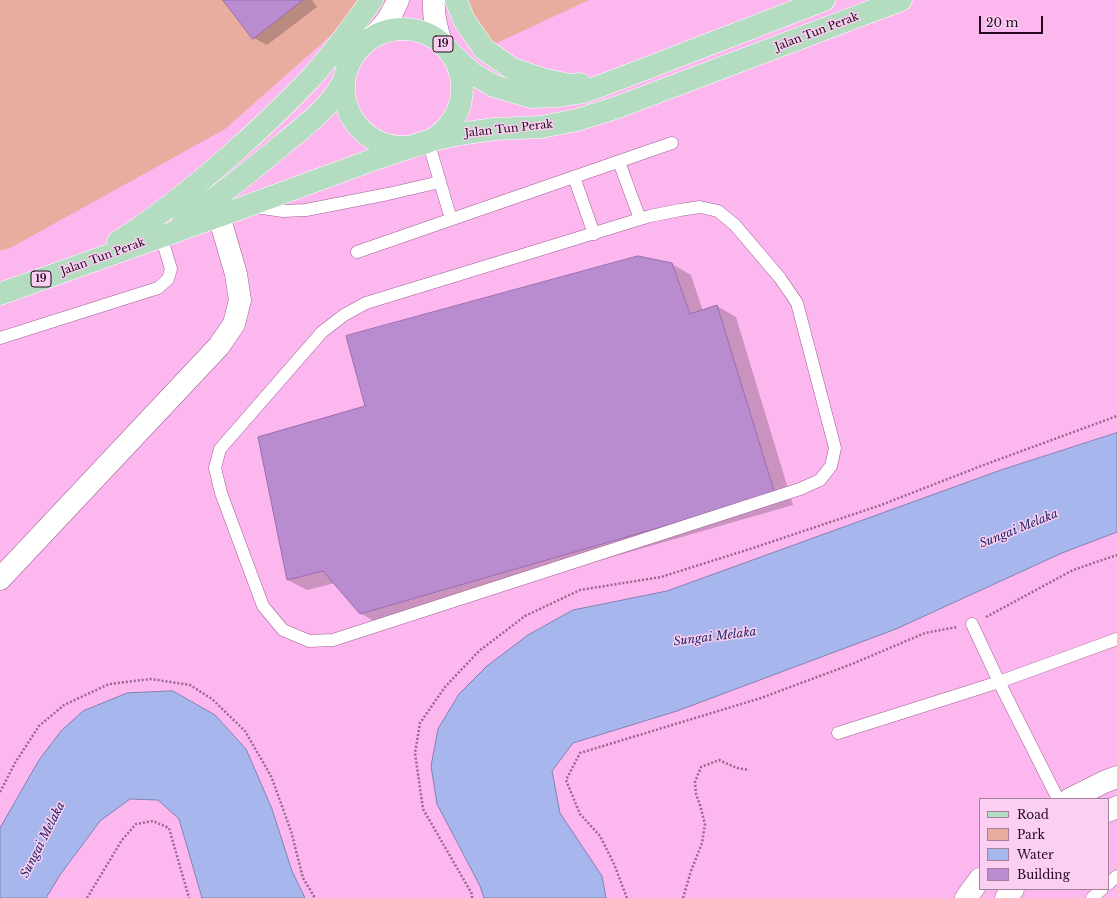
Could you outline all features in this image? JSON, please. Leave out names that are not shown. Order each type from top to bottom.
[{"type":"main road","points":[[81,265],[143,226],[201,181],[258,130],[309,80],[348,34],[372,0]]},
{"type":"main road","points":[[456,0],[464,20],[484,48],[511,68],[542,80],[569,85],[611,82]]},
{"type":"main road","points":[[447,49],[472,73],[494,86],[530,97],[558,96],[584,92],[824,0]]},
{"type":"main road","name":"Jalan Tun Perak","points":[[0,294],[368,161],[428,141],[459,134],[495,129],[541,127],[577,120],[618,107],[901,0]]},
{"type":"main road","name":"19","points":[[405,28],[420,31],[432,36],[447,49],[458,65],[462,84],[461,102],[455,116],[442,132],[428,141],[412,146],[395,146],[378,141],[363,131],[351,116],[345,99],[344,80],[349,63],[359,48],[373,36],[390,30],[405,28]]},
{"type":"main road","name":"Jalan Tun Perak","points":[[161,236],[216,198],[304,127],[324,108],[339,90],[344,80]]},
{"type":"street","name":"19","points":[[373,36],[383,27],[393,13],[398,0]]},
{"type":"street","name":"19","points":[[434,0],[436,28],[447,49]]},
{"type":"street","points":[[1,575],[219,346],[234,324],[240,300],[236,274],[219,216]]},
{"type":"street","points":[[1072,798],[1117,777]]},
{"type":"street","points":[[966,898],[979,880]]},
{"type":"street","points":[[1006,898],[1012,890]]},
{"type":"lane","points":[[428,141],[451,219]]},
{"type":"lane","points":[[357,252],[672,143]]},
{"type":"lane","points":[[619,162],[640,219]]},
{"type":"lane","points":[[574,177],[594,234]]},
{"type":"lane","points":[[247,206],[283,211],[306,210],[440,182]]},
{"type":"lane","points":[[700,207],[718,211],[735,225],[780,278],[798,303],[836,448],[831,466],[820,480],[800,489],[333,640],[308,641],[283,630],[263,606],[221,493],[215,468],[220,449],[322,332],[344,315],[366,303],[640,219],[700,207]]},
{"type":"lane","points":[[0,338],[158,288],[168,279],[171,269],[161,236]]},
{"type":"lane","points":[[972,624],[999,682],[1057,798]]},
{"type":"lane","points":[[838,733],[999,682],[1117,639]]},
{"type":"lane","points":[[1109,883],[1117,876]]},
{"type":"lane","points":[[1092,898],[1101,890]]},
{"type":"path","points":[[472,898],[472,894],[423,809],[415,753],[420,723],[445,687],[479,651],[525,616],[580,590],[661,577],[753,548],[880,505],[1117,416]]},
{"type":"path","points":[[627,898],[614,864],[600,836],[580,814],[566,780],[580,753],[762,698],[852,664],[925,633],[972,624],[1073,570],[1117,555]]},
{"type":"path","points":[[0,792],[15,763],[39,726],[64,705],[109,684],[151,678],[190,685],[212,699],[245,731],[271,776],[291,831],[303,878],[315,898]]},
{"type":"path","points":[[684,898],[691,871],[702,843],[705,824],[696,794],[695,782],[701,767],[719,760],[737,768],[749,770]]},
{"type":"path","points":[[87,898],[122,840],[136,824],[153,821],[169,828],[189,898]]},
{"type":"green space","points":[[0,0],[371,0],[225,129],[12,247],[0,251]]},
{"type":"green space","points":[[457,0],[589,0],[484,49]]},
{"type":"water","name":"Sungai Melaka","points":[[1117,433],[1117,532],[1062,553],[896,629],[677,711],[573,743],[552,771],[560,813],[602,876],[606,898],[484,898],[480,886],[437,804],[431,766],[438,729],[459,694],[487,666],[528,635],[573,610],[667,591],[1001,470]]},
{"type":"water","name":"Sungai Melaka","points":[[173,691],[215,715],[246,749],[272,809],[292,871],[305,898],[202,898],[179,819],[158,800],[130,799],[100,821],[60,875],[46,898],[0,898],[0,828],[39,760],[61,731],[83,711],[127,693]]},
{"type":"building","points":[[223,0],[303,0],[253,39]]},
{"type":"building","points":[[638,256],[672,263],[690,314],[717,305],[775,494],[360,614],[323,571],[287,580],[258,437],[365,406],[346,336]]}]
